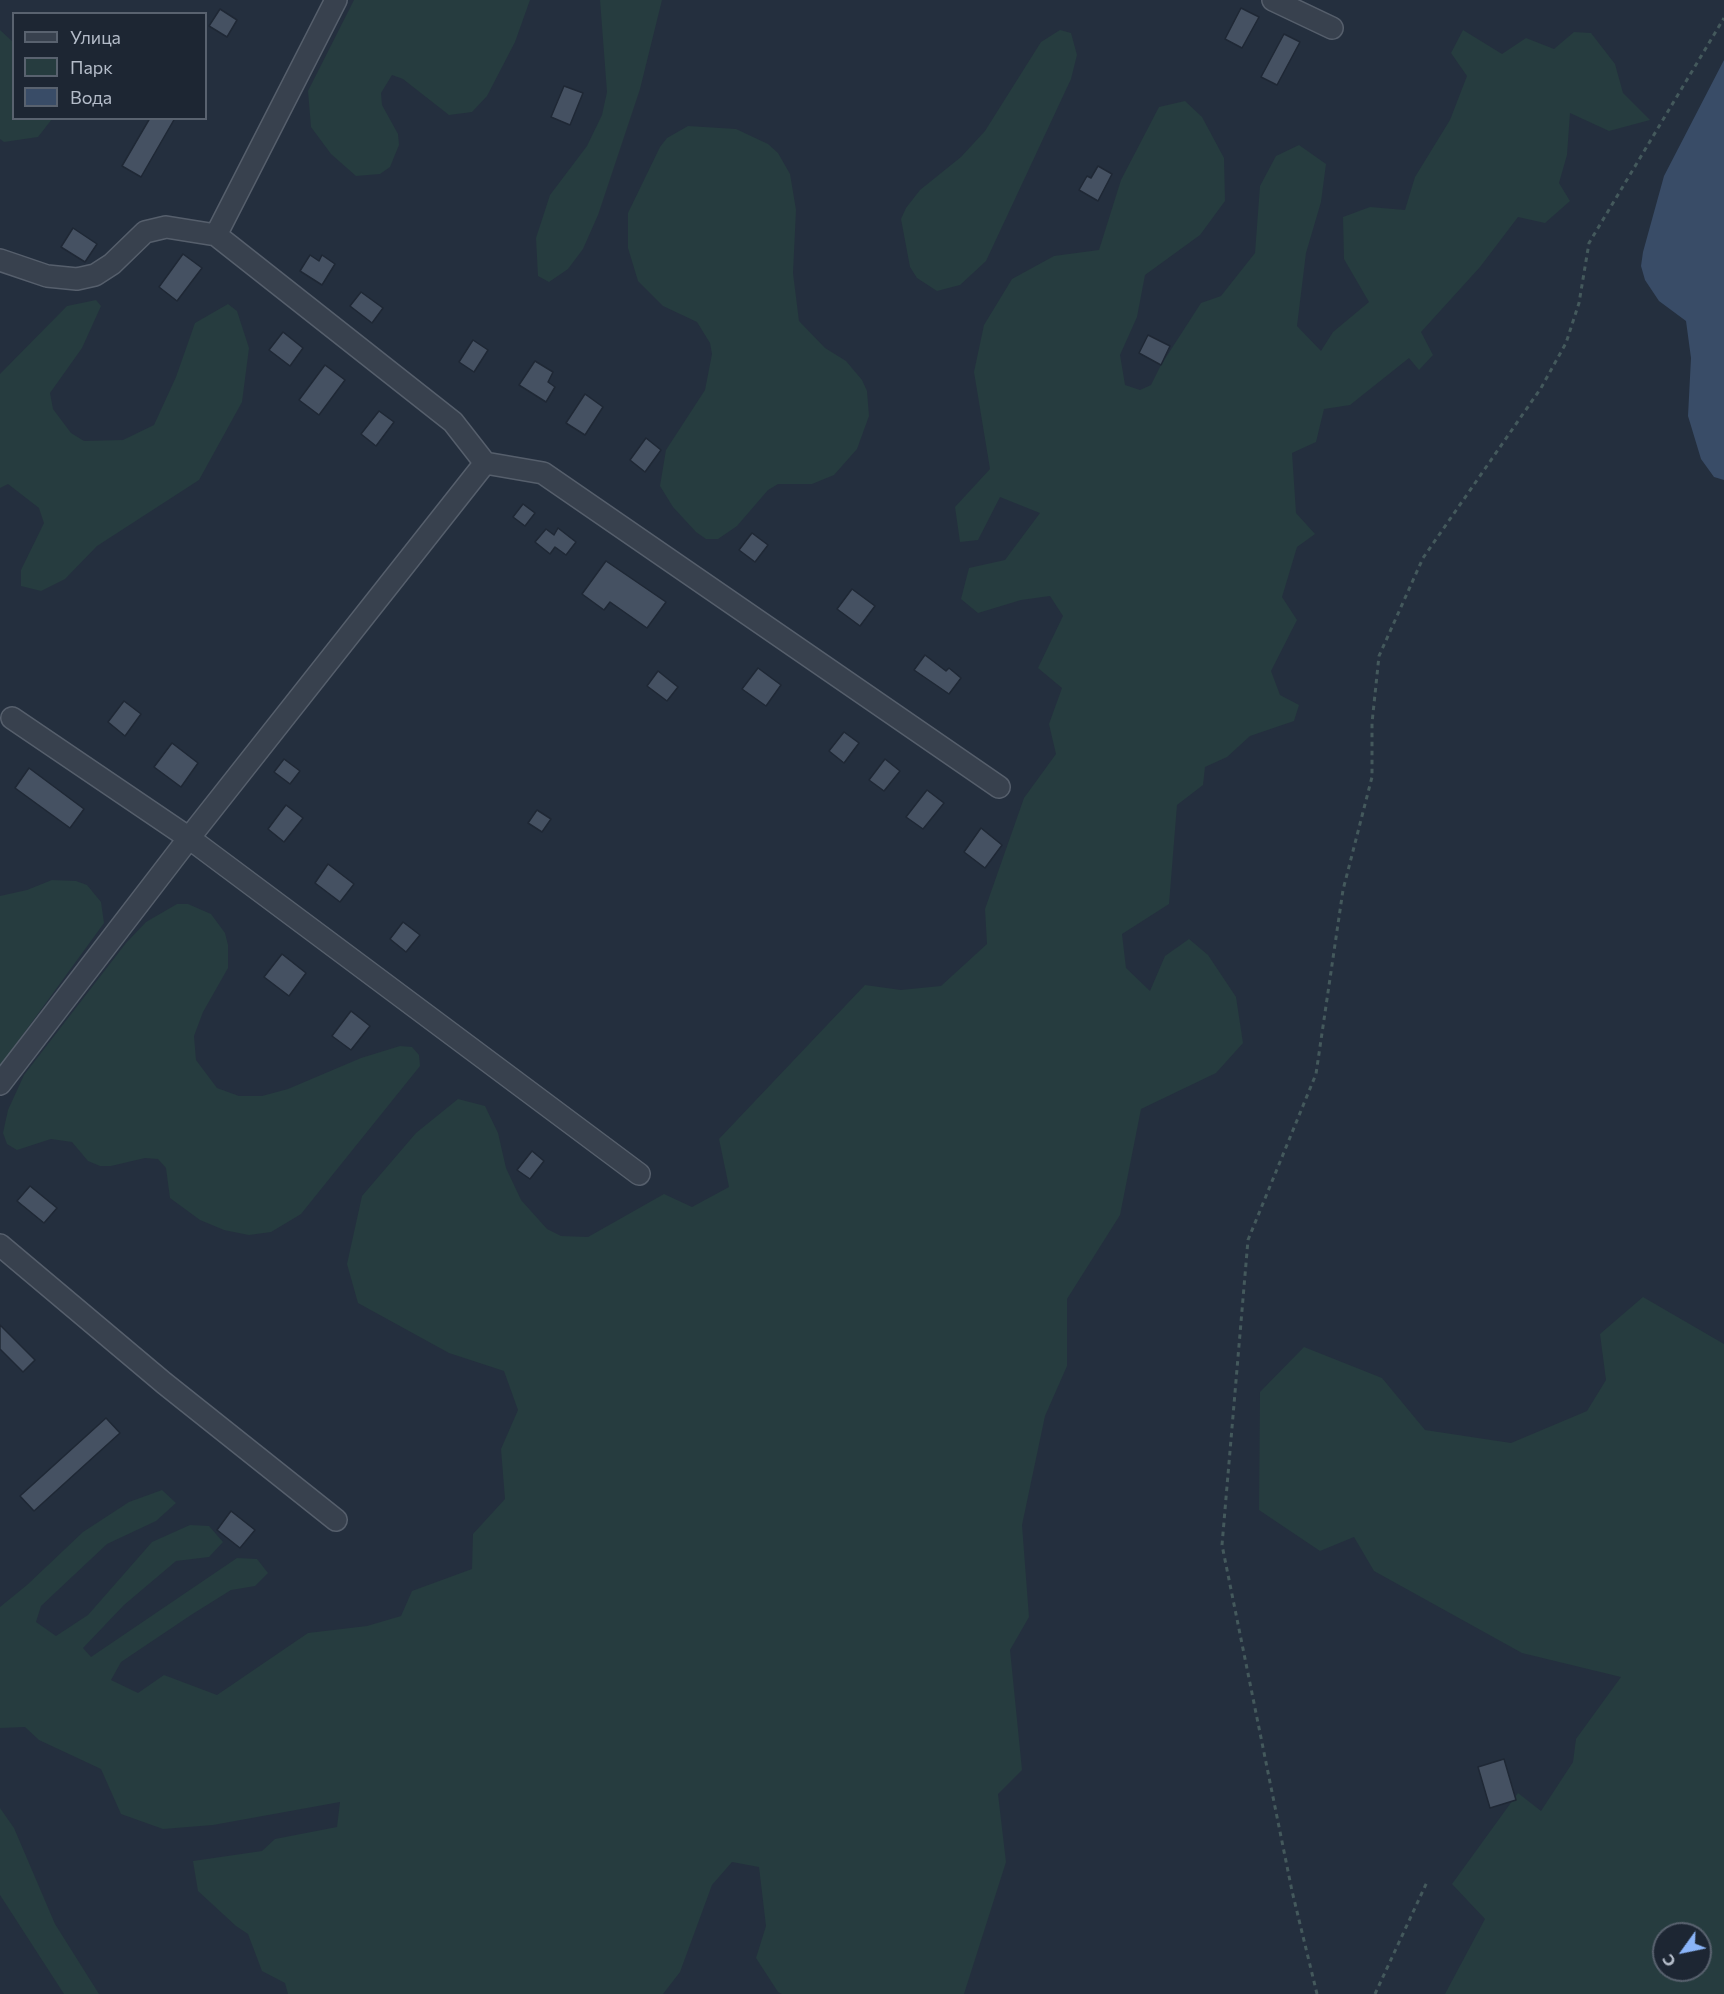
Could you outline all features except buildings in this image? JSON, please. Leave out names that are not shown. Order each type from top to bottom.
[{"type":"street","points":[[216,235],[336,0]]},
{"type":"street","points":[[1274,0],[1332,28]]},
{"type":"street","points":[[0,260],[47,276],[76,279],[94,274],[112,264],[145,232],[166,227],[216,235],[453,422],[485,463],[543,473],[999,787]]},
{"type":"street","points":[[0,1084],[189,838],[485,463]]},
{"type":"street","points":[[12,718],[189,838],[639,1174]]},
{"type":"street","points":[[0,1245],[164,1383],[336,1520]]},
{"type":"path","points":[[1317,1994],[1292,1891],[1222,1545],[1248,1240],[1316,1074],[1343,890],[1372,777],[1371,723],[1378,656],[1423,558],[1542,388],[1561,352],[1579,303],[1589,243],[1724,18]]},
{"type":"path","points":[[1375,1994],[1427,1882]]},
{"type":"green space","points":[[354,0],[530,0],[515,42],[487,96],[472,112],[449,115],[403,79],[392,75],[381,93],[382,105],[398,134],[399,145],[390,167],[380,174],[356,176],[331,154],[311,127],[308,91]]},
{"type":"green space","points":[[600,0],[662,0],[640,89],[598,215],[583,249],[568,269],[549,282],[538,276],[536,238],[550,195],[587,146],[602,115],[607,92]]},
{"type":"green space","points":[[0,30],[12,41],[12,120],[51,120],[38,137],[4,142],[0,139]]},
{"type":"green space","points":[[1060,30],[1071,33],[1077,55],[1071,79],[986,261],[960,285],[937,291],[917,278],[910,267],[901,219],[906,208],[920,190],[961,157],[985,131],[1041,42]]},
{"type":"green space","points":[[1463,30],[1502,54],[1526,38],[1554,49],[1574,32],[1591,33],[1615,64],[1623,93],[1650,120],[1609,131],[1570,113],[1567,155],[1559,183],[1570,201],[1545,223],[1518,217],[1480,267],[1421,332],[1433,355],[1419,370],[1409,358],[1350,405],[1324,409],[1316,442],[1292,453],[1296,513],[1315,534],[1297,547],[1282,597],[1297,620],[1271,671],[1280,695],[1299,705],[1294,721],[1250,736],[1227,757],[1205,767],[1203,785],[1177,805],[1169,904],[1122,934],[1126,968],[1150,991],[1165,956],[1189,939],[1208,955],[1236,997],[1243,1043],[1216,1073],[1141,1109],[1120,1215],[1067,1299],[1067,1366],[1045,1416],[1022,1525],[1029,1617],[1010,1650],[1022,1770],[998,1794],[1006,1862],[964,1994],[782,1994],[778,1992],[756,1958],[766,1926],[759,1867],[732,1862],[712,1885],[680,1972],[663,1994],[288,1994],[285,1983],[262,1971],[248,1934],[198,1891],[193,1861],[262,1851],[275,1839],[337,1827],[340,1802],[213,1825],[163,1829],[121,1814],[101,1769],[39,1740],[25,1727],[0,1728],[0,1607],[83,1532],[129,1502],[162,1490],[176,1503],[156,1521],[107,1544],[41,1606],[36,1622],[56,1636],[88,1615],[152,1542],[190,1525],[209,1526],[223,1542],[209,1557],[176,1561],[124,1605],[83,1648],[91,1657],[237,1558],[257,1559],[268,1573],[255,1586],[231,1590],[191,1615],[121,1662],[111,1680],[138,1693],[164,1675],[217,1695],[308,1633],[367,1626],[401,1616],[412,1591],[472,1569],[473,1534],[505,1499],[501,1449],[518,1410],[504,1371],[449,1353],[358,1303],[347,1264],[362,1196],[416,1133],[458,1099],[485,1106],[498,1133],[506,1168],[521,1200],[547,1229],[561,1236],[588,1237],[664,1194],[692,1207],[729,1187],[719,1139],[865,985],[901,990],[941,986],[987,944],[985,909],[1024,798],[1056,754],[1049,724],[1062,688],[1038,668],[1063,616],[1050,596],[1021,600],[978,613],[961,599],[969,568],[1005,560],[1040,513],[1000,497],[978,540],[960,542],[955,507],[990,469],[974,372],[984,325],[1012,279],[1054,256],[1099,250],[1121,180],[1159,107],[1185,101],[1202,117],[1224,158],[1225,201],[1200,235],[1145,275],[1137,317],[1120,355],[1125,385],[1140,390],[1151,385],[1161,365],[1201,303],[1221,296],[1255,253],[1260,186],[1276,156],[1299,145],[1326,164],[1321,202],[1306,253],[1297,326],[1321,351],[1333,332],[1369,302],[1344,259],[1343,217],[1370,207],[1405,210],[1415,177],[1450,120],[1467,76],[1451,53]]},
{"type":"green space","points":[[688,126],[736,129],[768,144],[778,153],[790,174],[796,210],[793,273],[799,321],[825,348],[846,361],[862,380],[867,391],[869,416],[857,449],[834,475],[812,484],[778,484],[768,490],[737,526],[718,539],[706,539],[696,532],[673,507],[660,486],[666,450],[705,390],[712,354],[710,343],[697,322],[663,306],[638,281],[628,248],[628,213],[660,147],[667,138]]},
{"type":"green space","points":[[96,300],[101,306],[82,348],[50,393],[53,409],[71,433],[84,441],[123,440],[154,425],[176,377],[195,323],[228,304],[237,311],[249,348],[242,402],[199,480],[97,546],[65,579],[41,591],[21,586],[21,570],[44,523],[39,508],[8,484],[0,488],[0,374],[67,306]]},
{"type":"green space","points":[[52,880],[76,881],[87,885],[101,902],[104,923],[0,1066],[0,896],[27,890]]},
{"type":"green space","points":[[177,904],[188,904],[211,914],[225,933],[228,945],[228,968],[203,1012],[194,1036],[196,1060],[217,1088],[239,1096],[262,1096],[288,1089],[361,1058],[400,1046],[412,1047],[419,1055],[420,1066],[301,1214],[271,1232],[249,1235],[224,1230],[200,1220],[170,1198],[166,1168],[158,1159],[145,1158],[111,1166],[100,1166],[88,1161],[72,1142],[51,1139],[17,1150],[7,1144],[3,1133],[8,1110],[24,1075],[126,943],[146,922]]},
{"type":"green space","points":[[1643,1297],[1724,1344],[1724,1994],[1445,1994],[1485,1919],[1452,1884],[1518,1793],[1541,1811],[1573,1762],[1576,1739],[1621,1677],[1522,1653],[1374,1571],[1354,1537],[1320,1551],[1259,1510],[1260,1392],[1304,1347],[1382,1378],[1425,1430],[1511,1443],[1587,1411],[1606,1380],[1600,1334]]},
{"type":"green space","points":[[0,1808],[14,1828],[55,1924],[99,1994],[64,1994],[0,1895]]},
{"type":"water","points":[[1724,60],[1724,480],[1714,477],[1701,459],[1688,416],[1691,358],[1686,321],[1659,301],[1645,280],[1641,266],[1664,176]]}]
